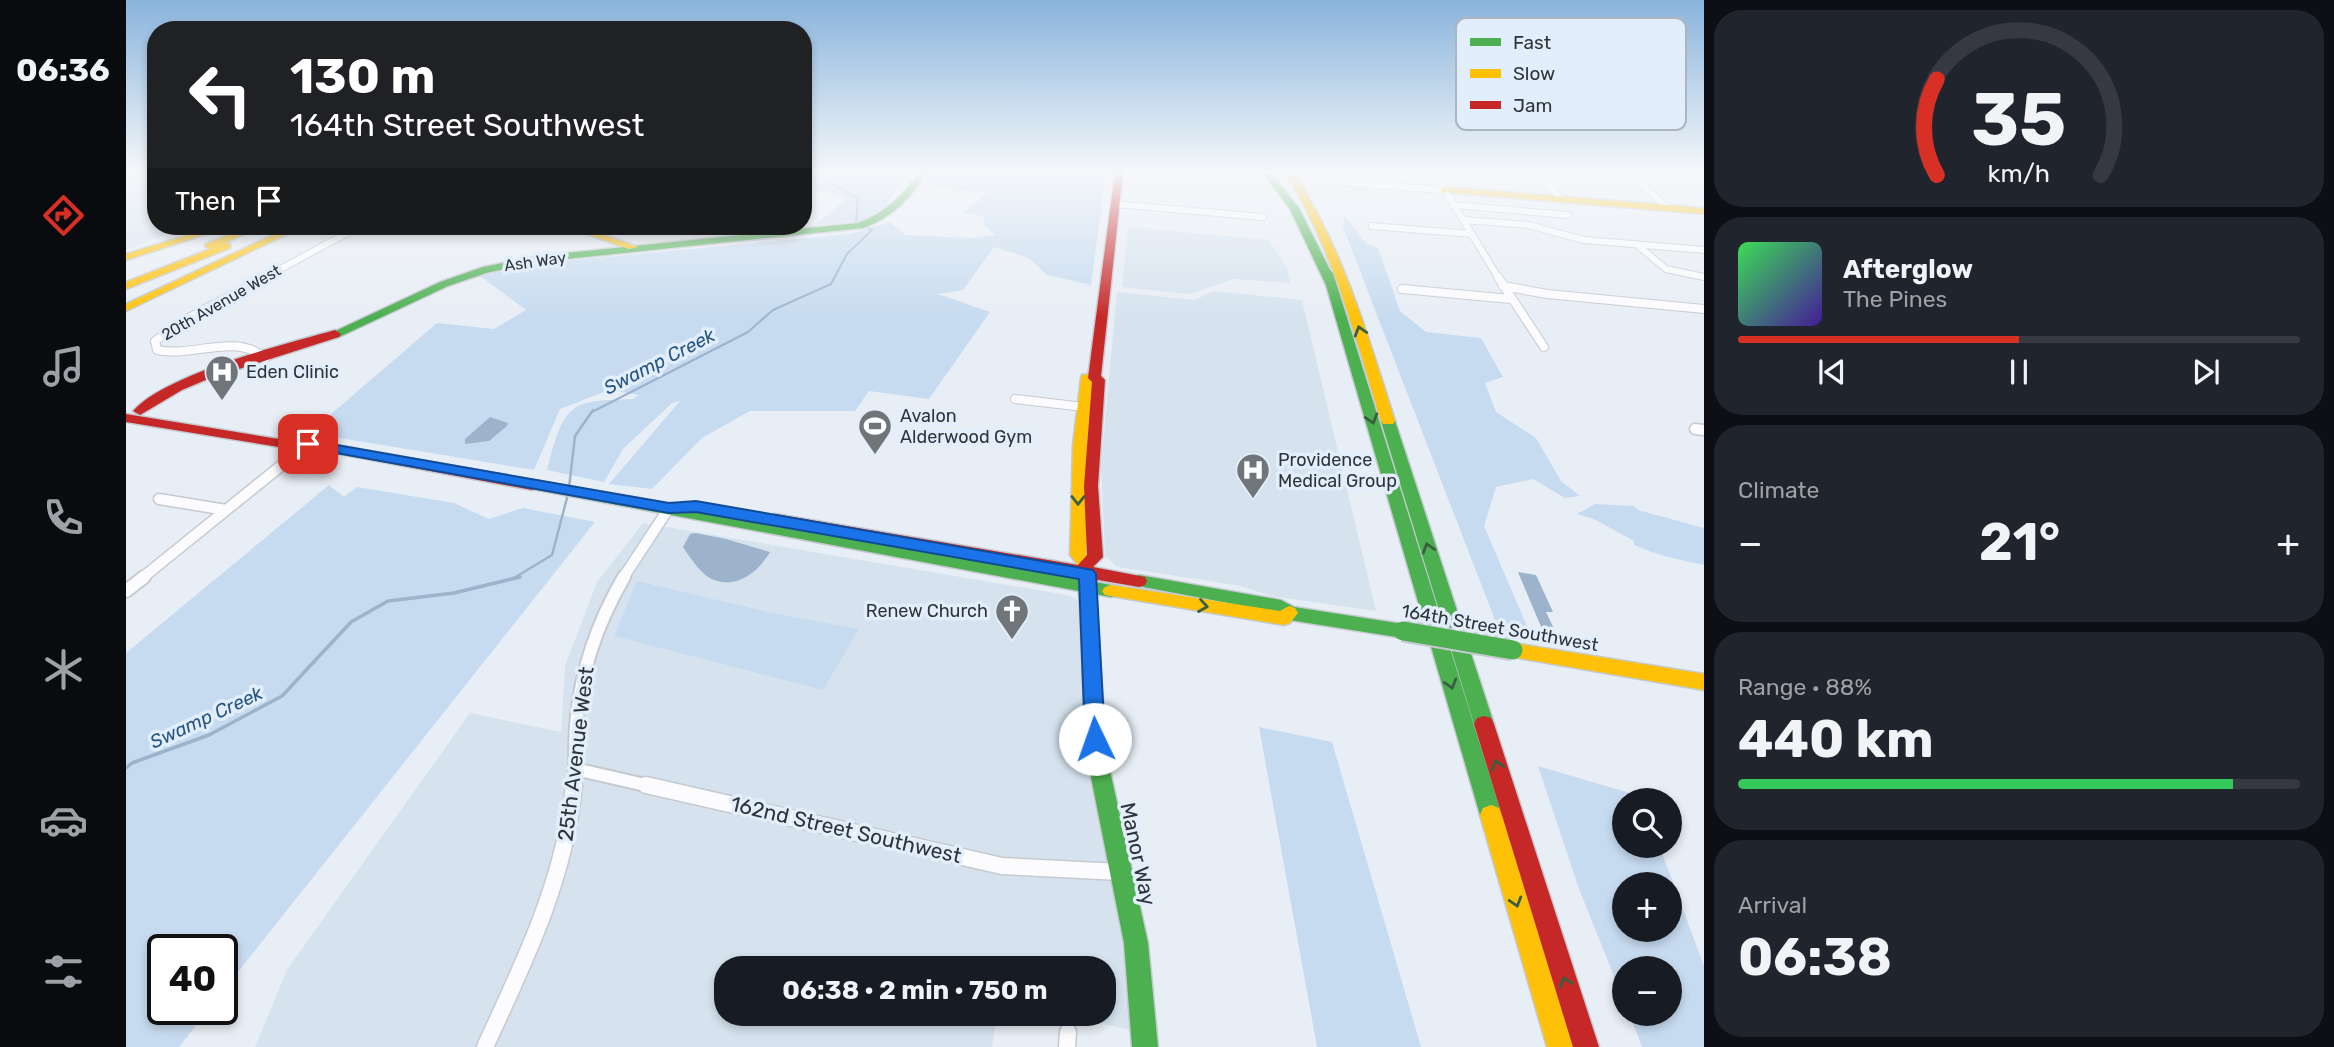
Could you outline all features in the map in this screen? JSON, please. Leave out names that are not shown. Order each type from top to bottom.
[{"type":"main road","name":"Ash Way","points":[[812,230],[863,225],[873,221]]},
{"type":"main road","points":[[1094,378],[1112,221]]},
{"type":"main road","points":[[1300,221],[1331,284]]},
{"type":"main road","points":[[1311,221],[1560,1047]]},
{"type":"main road","points":[[1320,221],[1338,263],[1586,1047]]},
{"type":"main road","points":[[126,257],[197,235]]},
{"type":"main road","points":[[126,275],[222,235]]},
{"type":"main road","points":[[126,284],[237,235]]},
{"type":"main road","points":[[126,284],[255,235]]},
{"type":"main road","points":[[126,292],[258,235]]},
{"type":"main road","points":[[126,299],[277,235]]},
{"type":"main road","points":[[126,308],[279,235]]},
{"type":"main road","points":[[597,235],[640,249]]},
{"type":"main road","name":"Ash Way","points":[[129,415],[161,405],[199,383],[348,330],[444,284],[483,270],[537,259],[770,235]]},
{"type":"main road","points":[[1094,378],[1099,380],[1091,486],[1095,557],[1087,575],[1078,555],[1078,484],[1087,379],[1094,378]]},
{"type":"main road","name":"164th Street Southwest","points":[[129,415],[299,439],[308,444],[669,508],[690,515],[1087,575],[1284,618],[1289,613],[1704,682]]},
{"type":"main road","name":"Manor Way","points":[[1087,575],[1095,739],[1100,782],[1136,943],[1145,1047]]},
{"type":"street","points":[[1464,221],[1544,347]]},
{"type":"street","points":[[1474,221],[1528,225],[1584,240],[1704,250]]},
{"type":"street","points":[[1372,226],[1472,234]]},
{"type":"street","name":"20th Avenue West","points":[[265,358],[252,346],[184,353],[163,352],[157,350],[155,341],[186,320],[343,235]]},
{"type":"street","points":[[1636,244],[1655,265],[1666,271],[1704,277]]},
{"type":"street","points":[[1503,286],[1547,294],[1704,309]]},
{"type":"street","points":[[1402,289],[1511,299]]},
{"type":"street","points":[[1015,399],[1084,407]]},
{"type":"street","points":[[127,588],[308,444]]},
{"type":"street","points":[[159,499],[226,510]]},
{"type":"street","name":"25th Avenue West","points":[[485,1047],[542,922],[566,841],[575,769],[577,710],[587,660],[599,620],[619,580],[669,508]]},
{"type":"street","name":"162nd Street Southwest","points":[[575,769],[1002,866],[1120,872]]},
{"type":"shaded area","points":[[126,221],[147,221],[147,235],[165,235],[126,250]]},
{"type":"shaded area","points":[[820,221],[858,221],[858,221],[815,225]]},
{"type":"shaded area","points":[[984,221],[1100,221],[1091,285],[1047,275],[1029,258],[994,247],[963,290],[938,294],[990,312],[929,399],[869,391],[855,411],[750,411],[702,438],[652,489],[609,484],[680,401],[672,403],[623,449],[604,482],[547,470],[558,432],[568,414],[583,404],[601,400],[633,399],[639,395],[609,390],[560,409],[534,470],[309,433],[437,323],[494,329],[526,310],[480,276],[534,264],[849,234],[890,222],[905,235],[974,238],[996,235],[984,226]]},
{"type":"shaded area","points":[[1344,221],[1349,221],[1366,243],[1378,248],[1400,311],[1426,332],[1481,338],[1503,377],[1485,383],[1496,412],[1536,438],[1561,481],[1580,496],[1565,498],[1533,479],[1496,487],[1484,526],[1532,638],[1500,633],[1343,227]]},
{"type":"shaded area","points":[[1128,227],[1269,240],[1287,267],[1290,283],[1234,279],[1189,294],[1122,287]]},
{"type":"shaded area","points":[[1213,291],[1302,300],[1376,611],[1271,596],[1241,586],[1117,567],[1105,555],[1101,465],[1117,292],[1195,300]]},
{"type":"shaded area","points":[[490,417],[508,423],[507,426],[489,441],[465,444],[465,439]]},
{"type":"shaded area","points":[[329,485],[344,497],[357,487],[454,503],[489,519],[523,508],[595,522],[238,972],[238,934],[147,934],[147,1025],[196,1025],[179,1047],[126,1047],[126,653]]},
{"type":"shaded area","points":[[1595,504],[1634,506],[1638,510],[1704,528],[1704,565],[1643,549],[1634,545],[1634,541],[1594,519],[1577,514]]},
{"type":"shaded area","points":[[643,523],[1067,595],[1081,601],[1120,872],[1135,1031],[1113,1026],[1116,1026],[1116,956],[714,956],[714,1026],[995,1026],[992,1047],[255,1047],[287,970],[470,713],[561,732],[565,666],[597,582]]},
{"type":"shaded area","points":[[690,534],[770,552],[759,567],[744,578],[717,581],[701,571],[683,547]]},
{"type":"shaded area","points":[[1518,572],[1536,575],[1553,612],[1546,612],[1555,631],[1542,629]]},
{"type":"shaded area","points":[[637,581],[772,613],[859,629],[823,690],[614,636]]},
{"type":"shaded area","points":[[1259,727],[1332,742],[1421,1047],[1317,1047]]},
{"type":"shaded area","points":[[1538,766],[1613,788],[1612,858],[1664,858],[1669,872],[1612,872],[1612,942],[1682,942],[1682,907],[1704,966],[1704,1047],[1642,1047],[1634,1026],[1682,1026],[1682,956],[1612,956],[1612,971],[1579,889]]},
{"type":"waterway","name":"Swamp Creek","points":[[592,412],[748,332],[773,310],[831,284],[847,254],[872,230],[856,221]]},
{"type":"waterway","name":"Swamp Creek","points":[[569,488],[575,436],[593,410]]},
{"type":"waterway","name":"Swamp Creek","points":[[514,578],[552,555],[568,494]]},
{"type":"waterway","name":"Swamp Creek","points":[[126,768],[132,763],[209,735],[282,696],[351,622],[388,601],[454,593],[520,577]]},
{"type":"traffic: fast","points":[[812,231],[860,226],[873,221]]},
{"type":"traffic: fast","points":[[1300,221],[1331,284]]},
{"type":"traffic: fast","points":[[335,334],[444,284],[483,270],[537,259],[772,235]]},
{"type":"traffic: fast","points":[[1328,273],[1491,815]]},
{"type":"traffic: fast","points":[[1388,421],[1484,724]]},
{"type":"traffic: fast","points":[[532,485],[1111,591]]},
{"type":"traffic: fast","points":[[1139,581],[1281,606],[1289,613],[1403,631]]},
{"type":"traffic: fast","points":[[1403,631],[1513,650]]},
{"type":"traffic: fast","points":[[1092,675],[1097,757],[1136,943],[1145,1047]]},
{"type":"traffic: slow","points":[[1318,221],[1348,292],[1388,421]]},
{"type":"traffic: slow","points":[[126,257],[197,235]]},
{"type":"traffic: slow","points":[[210,246],[236,235]]},
{"type":"traffic: slow","points":[[126,308],[280,235]]},
{"type":"traffic: slow","points":[[596,235],[633,247]]},
{"type":"traffic: slow","points":[[126,286],[226,246]]},
{"type":"traffic: slow","points":[[1092,675],[1086,564],[1078,555],[1080,445],[1087,378],[1094,378]]},
{"type":"traffic: slow","points":[[1111,591],[1284,618],[1289,613]]},
{"type":"traffic: slow","points":[[1513,650],[1704,682]]},
{"type":"traffic: slow","points":[[1491,815],[1560,1047]]},
{"type":"traffic: jam","points":[[1086,564],[1095,557],[1091,486],[1099,380],[1094,378],[1113,221]]},
{"type":"traffic: jam","points":[[140,411],[156,399],[204,376],[335,334]]},
{"type":"traffic: jam","points":[[126,418],[291,445],[308,444],[532,485]]},
{"type":"traffic: jam","points":[[775,519],[1139,581]]},
{"type":"traffic: jam","points":[[1484,724],[1586,1047]]},
{"type":"place","name":"Eden Clinic","points":[[222,402]]},
{"type":"place","name":"Avalon Alderwood Gym","points":[[875,456]]},
{"type":"place","name":"Providence Medical Group","points":[[1253,500]]},
{"type":"place","name":"Renew Church","points":[[1012,641]]},
{"type":"route","points":[[308,444],[669,508],[696,506],[1087,574],[1095,739]]}]
